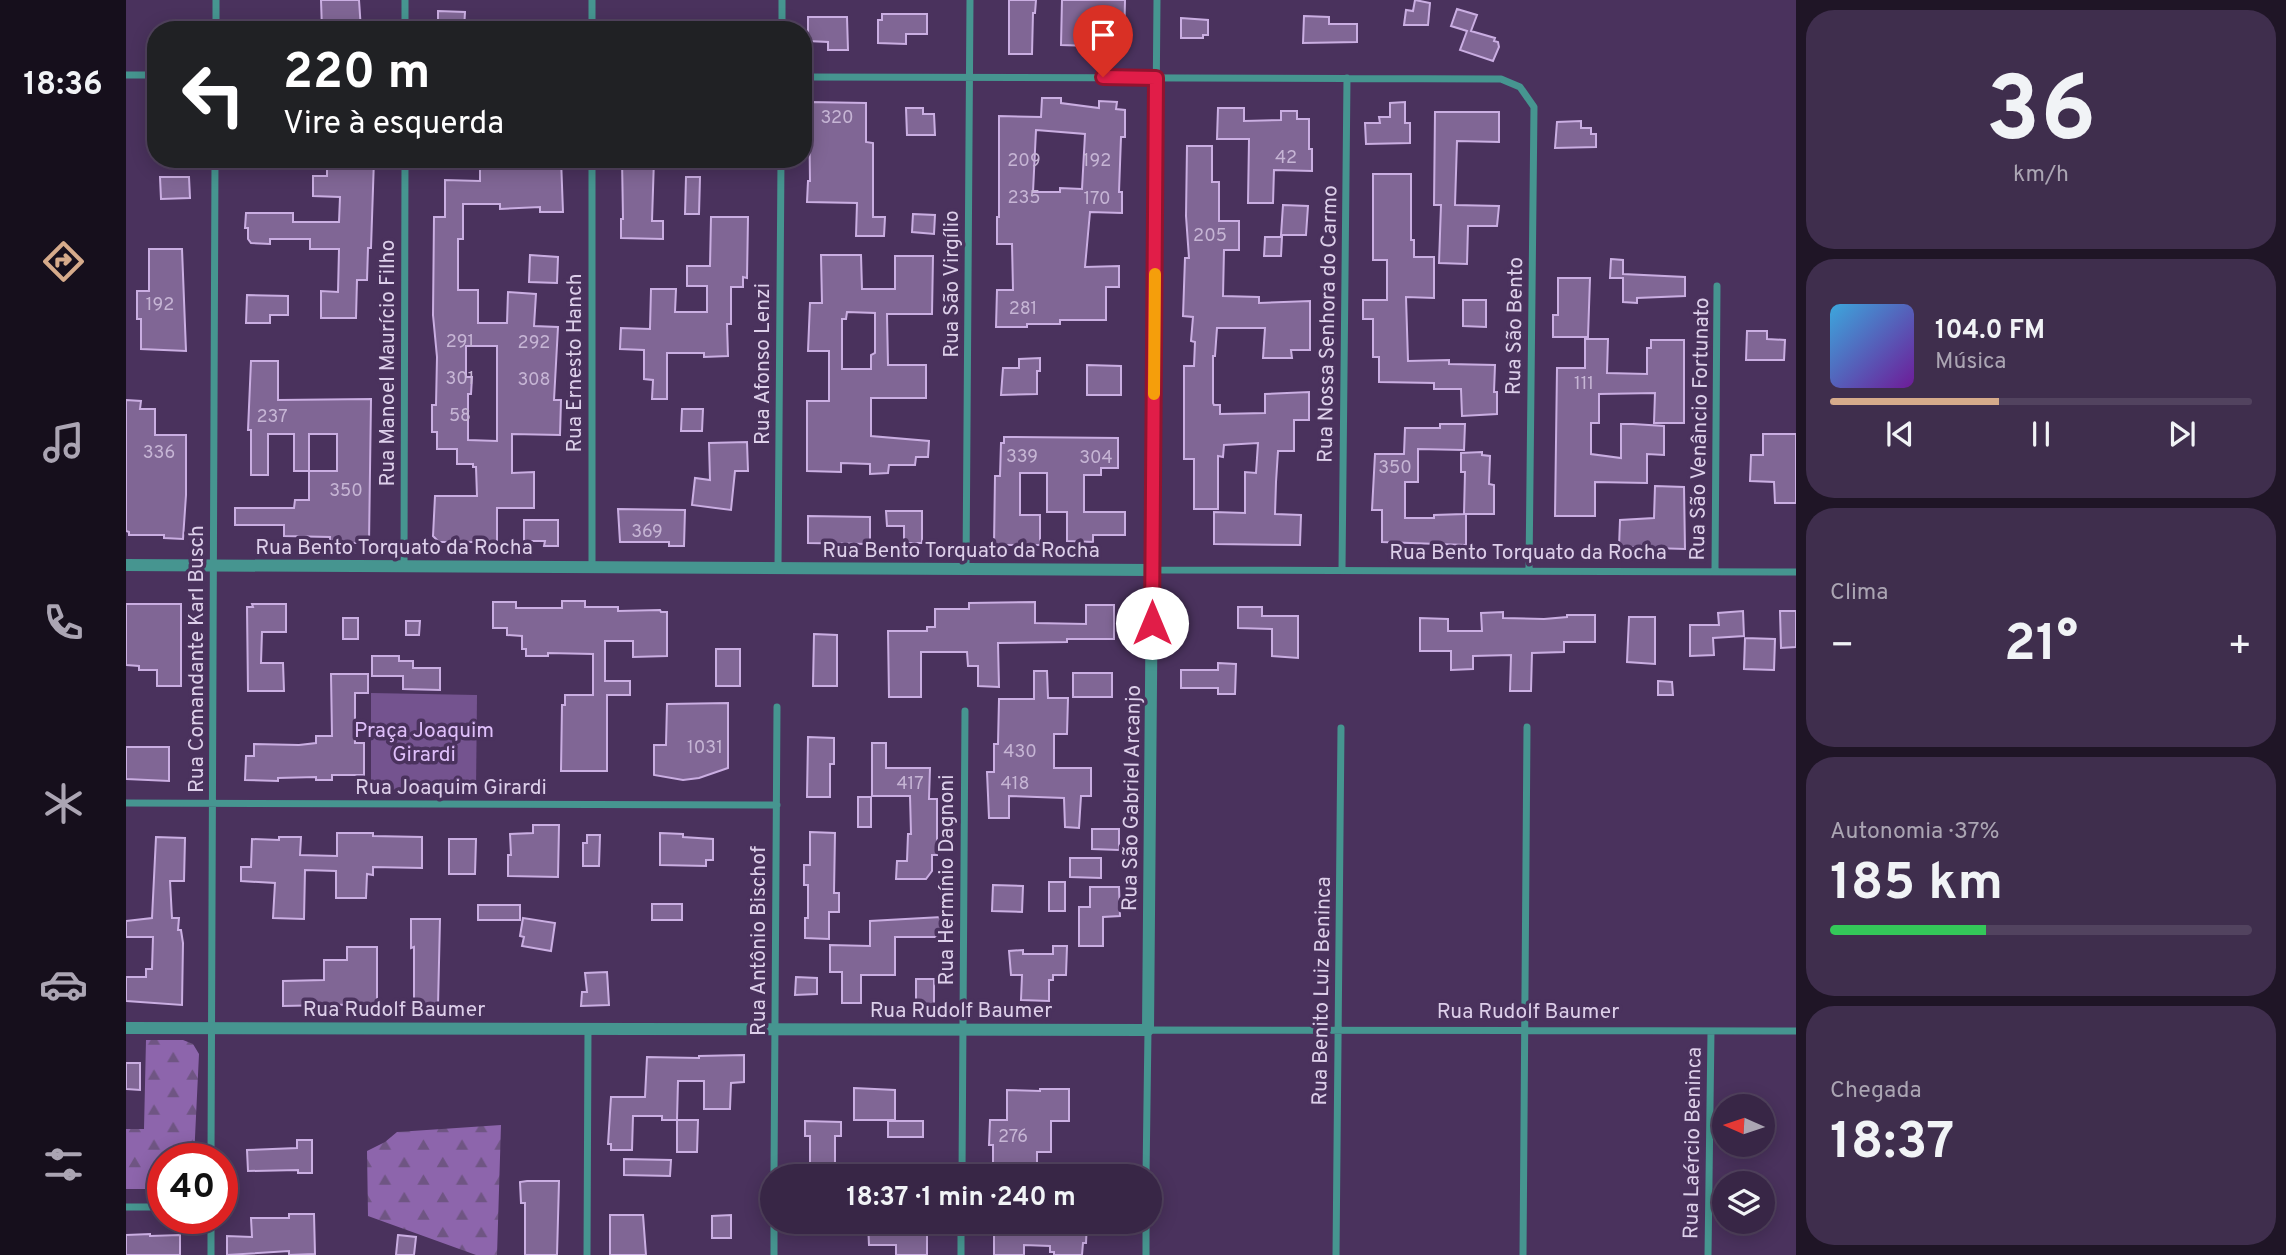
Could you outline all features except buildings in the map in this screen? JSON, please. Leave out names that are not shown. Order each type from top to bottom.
[{"type":"street","points":[[216,0],[216,21]]},
{"type":"street","points":[[405,0],[405,21]]},
{"type":"street","points":[[592,0],[592,21]]},
{"type":"street","points":[[782,0],[782,21]]},
{"type":"street","name":"Rua São Virgílio","points":[[966,569],[970,0]]},
{"type":"street","name":"Rua São Gabriel Arcanjo","points":[[1146,1164],[1157,0]]},
{"type":"street","points":[[126,75],[147,75]]},
{"type":"street","points":[[812,77],[1347,78]]},
{"type":"street","name":"Rua São Bento","points":[[1347,78],[1501,79],[1520,87],[1534,107],[1529,571]]},
{"type":"street","name":"Rua Nossa Senhora do Carmo","points":[[1342,570],[1347,78]]},
{"type":"street","name":"Rua Comandante Karl Busch","points":[[211,1143],[215,168]]},
{"type":"street","name":"Rua Manoel Maurício Filho","points":[[404,566],[405,168]]},
{"type":"street","name":"Rua Ernesto Hanch","points":[[592,168],[592,567]]},
{"type":"street","name":"Rua Afonso Lenzi","points":[[778,568],[781,168]]},
{"type":"street","name":"Rua São Venâncio Fortunato","points":[[1715,572],[1717,286]]},
{"type":"street","name":"Rua Bento Torquato da Rocha","points":[[126,565],[1796,572]]},
{"type":"street","name":"Rua Antônio Bischof","points":[[774,1164],[778,707]]},
{"type":"street","name":"Rua Hermínio Dagnoni","points":[[962,1164],[965,711]]},
{"type":"street","points":[[1523,1255],[1527,727]]},
{"type":"street","name":"Rua Benito Luiz Beninca","points":[[1336,1255],[1341,728]]},
{"type":"street","name":"Rua Joaquim Girardi","points":[[126,803],[777,805]]},
{"type":"street","name":"Rua Rudolf Baumer","points":[[126,1028],[1796,1031]]},
{"type":"street","points":[[587,1255],[588,1028]]},
{"type":"street","name":"Rua Laércio Beninca","points":[[1709,1255],[1711,1031]]},
{"type":"street","points":[[126,1207],[147,1207]]},
{"type":"street","points":[[211,1234],[211,1255]]},
{"type":"street","points":[[774,1234],[774,1255]]},
{"type":"street","points":[[961,1234],[961,1255]]},
{"type":"street","points":[[1146,1234],[1146,1255]]},
{"type":"green space","name":"Praça Joaquim Girardi","points":[[371,693],[477,695],[476,791],[371,790]]},
{"type":"green space","points":[[146,1040],[183,1040],[193,1044],[199,1054],[195,1143],[147,1143],[147,1189],[126,1189],[126,1129],[144,1129]]},
{"type":"green space","points":[[501,1125],[497,1255],[476,1255],[368,1216],[367,1151],[397,1132]]},
{"type":"slow traffic","points":[[1154,394],[1155,274]]},
{"type":"route","points":[[1103,77],[1156,78],[1152,623]]}]
